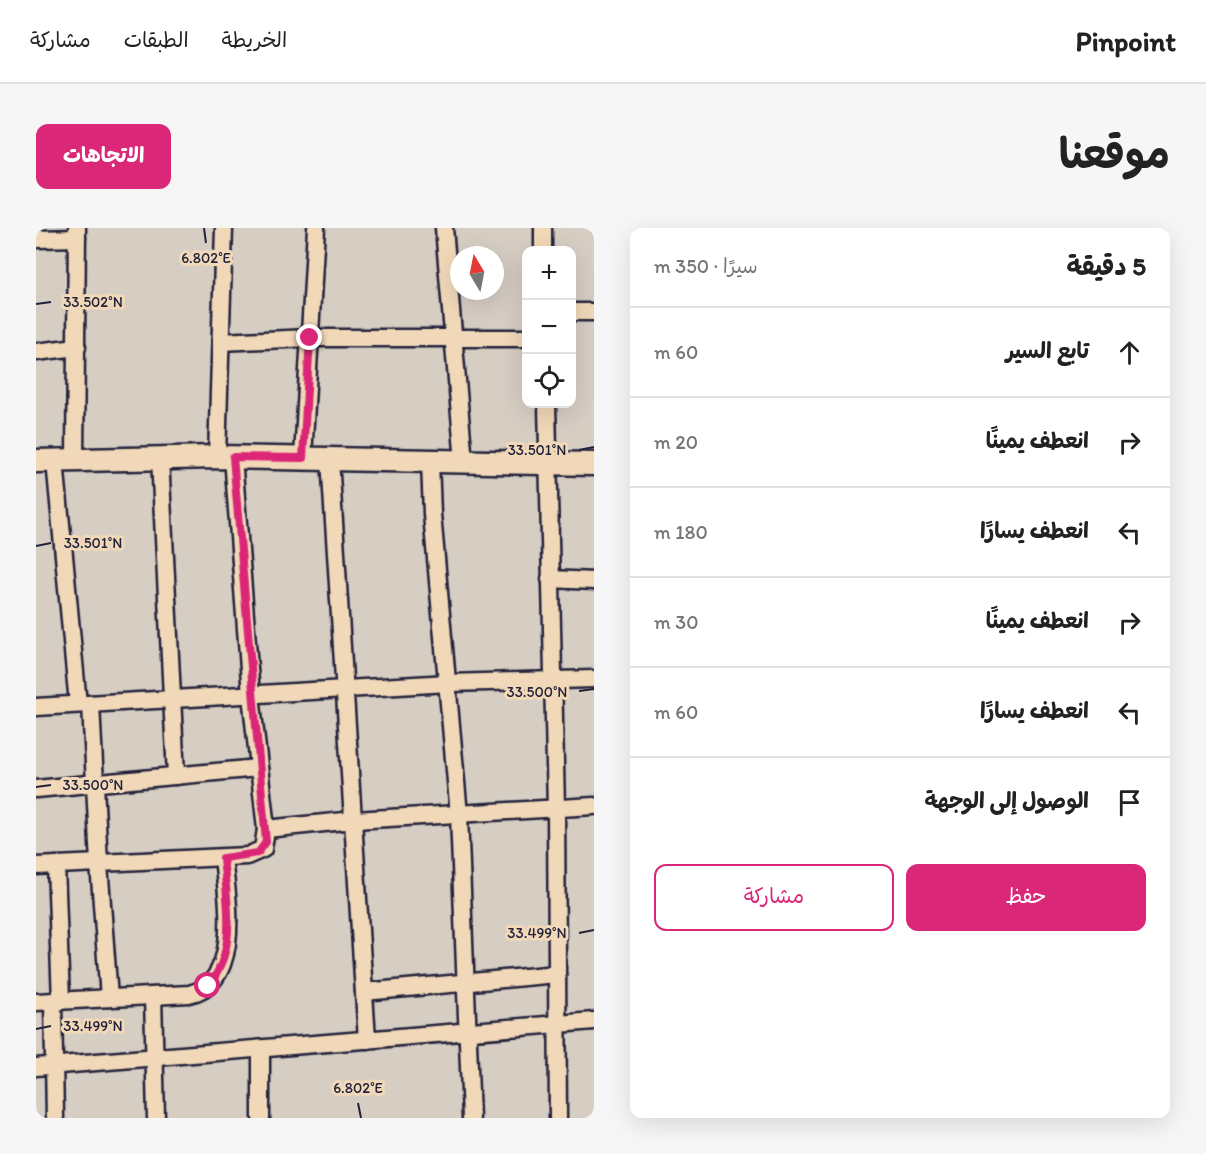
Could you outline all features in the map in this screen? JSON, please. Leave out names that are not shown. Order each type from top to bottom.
[{"type":"street","points":[[36,866],[223,858],[260,851],[266,844],[225,457],[221,342],[224,228]]},
{"type":"street","points":[[303,458],[316,228]]},
{"type":"street","points":[[444,228],[464,462]]},
{"type":"street","points":[[543,228],[543,246]]},
{"type":"street","points":[[36,239],[77,233],[77,347],[56,461],[84,704],[96,784],[99,864],[110,998]]},
{"type":"street","points":[[576,312],[594,312]]},
{"type":"street","points":[[221,342],[310,338],[522,338]]},
{"type":"street","points":[[36,352],[77,347]]},
{"type":"street","points":[[547,408],[556,809],[558,1118]]},
{"type":"street","points":[[56,461],[225,457],[594,464]]},
{"type":"street","points":[[160,458],[176,776]]},
{"type":"street","points":[[330,459],[367,1040]]},
{"type":"street","points":[[430,461],[432,514],[459,814],[471,1118]]},
{"type":"street","points":[[550,579],[594,581]]},
{"type":"street","points":[[36,707],[449,683],[594,679]]},
{"type":"street","points":[[36,789],[258,768]]},
{"type":"street","points":[[266,829],[354,820],[594,806]]},
{"type":"street","points":[[50,1001],[200,992],[208,986],[220,969],[228,928],[223,858]]},
{"type":"street","points":[[55,1118],[44,1066],[50,1001],[56,865]]},
{"type":"street","points":[[364,992],[557,974]]},
{"type":"street","points":[[153,996],[156,1118]]},
{"type":"street","points":[[44,1066],[594,1021]]},
{"type":"street","points":[[261,1049],[261,1118]]},
{"type":"route","points":[[208,986],[220,969],[226,947],[228,907],[223,858],[258,853],[266,842],[251,695],[233,457],[303,458],[310,338]]}]
